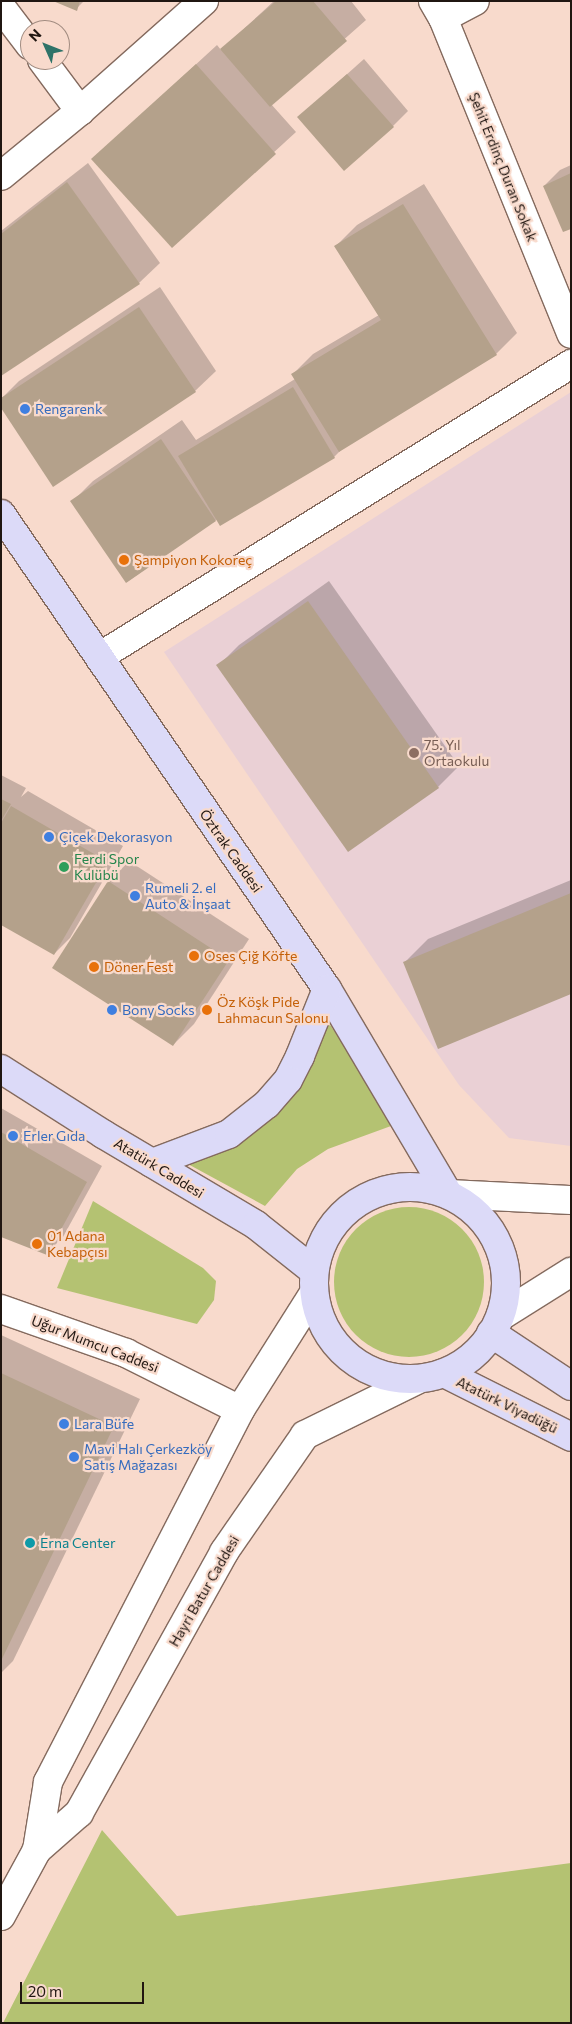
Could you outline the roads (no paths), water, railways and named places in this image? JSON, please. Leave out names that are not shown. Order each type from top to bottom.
[{"type":"main road","name":"Öztrak Caddesi","points":[[1,514],[327,989],[448,1194]]},
{"type":"main road","points":[[152,1163],[229,1134],[267,1104],[288,1080],[300,1056],[327,989]]},
{"type":"main road","name":"Atatürk Caddesi","points":[[1,1069],[256,1225],[314,1282]]},
{"type":"main road","points":[[419,1187],[448,1194],[478,1214],[499,1244],[506,1280],[496,1324],[468,1360],[444,1373],[417,1380],[388,1377],[362,1367],[339,1350],[323,1327],[314,1282],[322,1242],[339,1218],[362,1199],[390,1189],[419,1187]]},
{"type":"main road","points":[[496,1324],[571,1386]]},
{"type":"main road","name":"Atatürk Viyadüğü","points":[[444,1373],[571,1437]]},
{"type":"street","points":[[1,176],[80,111],[204,1]]},
{"type":"street","points":[[438,10],[475,1]]},
{"type":"street","points":[[1,7],[20,32]]},
{"type":"street","name":"Şehit Erdinç Duran Sokak","points":[[438,10],[571,334]]},
{"type":"street","points":[[49,70],[80,111]]},
{"type":"street","points":[[99,657],[571,364]]},
{"type":"street","points":[[448,1194],[571,1200]]},
{"type":"street","points":[[496,1324],[571,1272]]},
{"type":"street","name":"Hayri Batur Caddesi","points":[[37,1850],[48,1782],[240,1410],[314,1282]]},
{"type":"street","name":"Uğur Mumcu Caddesi","points":[[1,1309],[126,1353],[240,1410]]},
{"type":"street","name":"Hayri Batur Caddesi","points":[[1,1916],[37,1850],[79,1812],[224,1552],[305,1435],[417,1380]]},
{"type":"place","name":"Rengarenk","points":[[25,409]]},
{"type":"place","name":"Şampiyon Kokoreç","points":[[124,560]]},
{"type":"place","name":"75. Yıl Ortaokulu","points":[[414,753]]},
{"type":"place","name":"Çiçek Dekorasyon","points":[[49,837]]},
{"type":"place","name":"Ferdi Spor Kulübü","points":[[64,867]]},
{"type":"place","name":"Rumeli 2. el Auto & İnşaat","points":[[135,896]]},
{"type":"place","name":"Oses Çiğ Köfte","points":[[194,956]]},
{"type":"place","name":"Döner Fest","points":[[94,967]]},
{"type":"place","name":"Bony Socks","points":[[112,1010]]},
{"type":"place","name":"Öz Köşk Pide Lahmacun Salonu","points":[[207,1010]]},
{"type":"place","name":"Erler Gıda","points":[[13,1136]]},
{"type":"place","name":"01 Adana Kebapçısı","points":[[37,1244]]},
{"type":"place","name":"Lara Büfe","points":[[64,1424]]},
{"type":"place","name":"Mavi Halı Çerkezköy Satış Mağazası","points":[[74,1457]]},
{"type":"place","name":"Erna Center","points":[[30,1543]]}]
